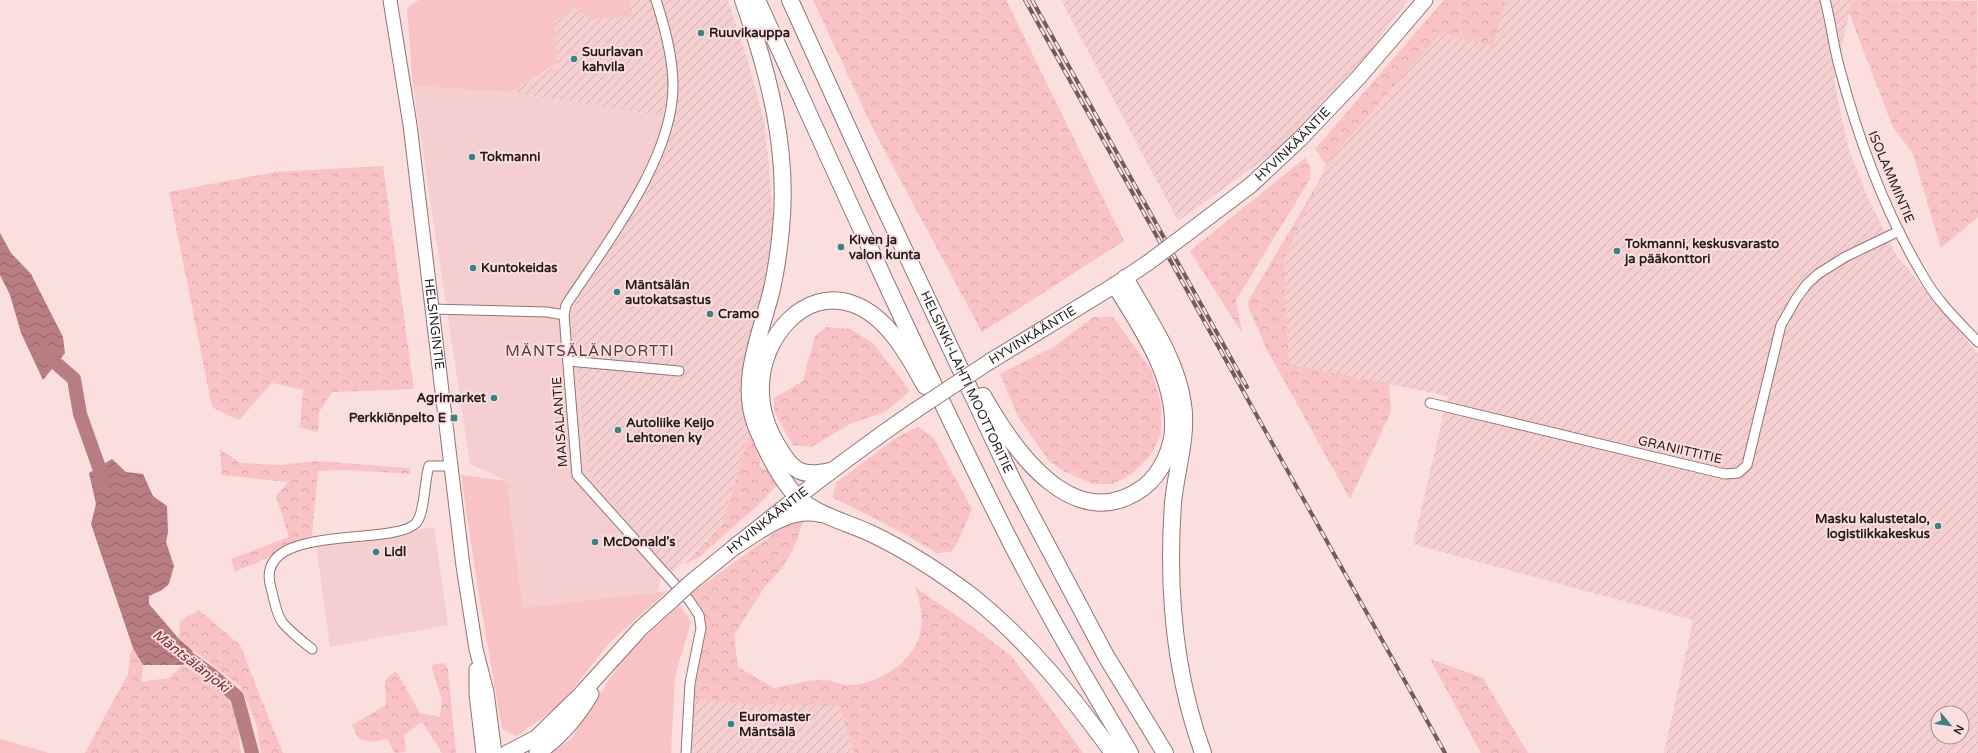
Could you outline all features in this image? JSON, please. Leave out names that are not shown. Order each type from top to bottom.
[{"type":"highway","points":[[743,0],[766,71],[780,139],[783,171],[781,229],[777,265],[753,365],[750,396],[755,424],[785,481],[797,496],[813,508],[898,547],[928,565],[974,599],[1009,629],[1050,670],[1113,753]]},
{"type":"highway","points":[[757,0],[896,303],[998,517]]},
{"type":"highway","name":"HELSINKI-LAHTI MOOTTORITIE","points":[[790,0],[973,398],[1038,529],[1106,656],[1165,753]]},
{"type":"highway","name":"HYVINKÄÄNTIE","points":[[507,753],[536,738],[581,694],[620,650],[689,584],[797,496],[916,410],[989,362],[1150,262],[1251,185],[1300,139],[1359,78],[1425,0]]},
{"type":"highway","points":[[900,240],[980,392],[1010,440],[1039,474],[1056,488],[1068,495],[1085,501],[1120,500],[1135,493],[1147,484],[1159,470],[1168,453],[1172,435],[1173,423],[1169,391],[1157,360],[1120,282]]},
{"type":"highway","points":[[1120,282],[1164,348],[1178,383],[1183,404],[1184,423],[1173,501],[1171,568],[1177,645],[1185,692],[1203,753]]},
{"type":"highway","points":[[830,471],[815,474],[799,472],[783,456],[766,420],[761,398],[761,384],[767,354],[782,327],[791,317],[810,305],[838,300],[853,304],[865,310],[887,328],[915,368],[1082,672],[1130,753]]},
{"type":"highway","points":[[737,545],[778,520],[793,514],[815,512],[833,517]]},
{"type":"highway","name":"HYVINKÄÄNTIE","points":[[537,753],[545,748],[570,723],[586,702],[620,650]]},
{"type":"main road","name":"HELSINGINTIE","points":[[390,0],[410,125],[450,466],[476,649],[487,692],[495,753]]},
{"type":"main road","name":"HELSINGINTIE","points":[[476,649],[476,694],[483,753]]},
{"type":"street","name":"MAISALANTIE","points":[[656,0],[664,26],[671,65],[673,87],[666,131],[643,184],[566,305],[564,315],[577,475],[689,600],[699,615],[701,628],[690,683],[686,753]]},
{"type":"street","name":"ISOLAMMINTIE","points":[[1825,0],[1838,64],[1853,117],[1862,144],[1899,231],[1922,275],[1944,305],[1978,342]]},
{"type":"street","name":"GRANIITTITIE","points":[[1430,403],[1724,474],[1738,473],[1747,465],[1781,325],[1796,299],[1807,284],[1818,274],[1845,257],[1899,231]]},
{"type":"street","points":[[431,309],[547,312],[564,315]]},
{"type":"street","points":[[568,362],[679,371]]},
{"type":"street","points":[[312,649],[282,622],[268,579],[272,564],[279,556],[306,542],[382,533],[406,529],[414,526],[420,519],[424,484],[429,466],[450,466]]},
{"type":"shaded area","points":[[628,0],[728,0],[749,65],[764,121],[773,219],[768,272],[740,385],[750,431],[723,524],[671,573],[588,473],[570,313],[649,189],[677,118],[510,92],[557,65],[555,22],[572,6],[630,17]]},
{"type":"shaded area","points":[[1061,0],[1408,0],[1362,61],[1276,151],[1178,221]]},
{"type":"shaded area","points":[[1506,0],[1852,0],[1834,81],[1848,147],[1867,196],[1897,256],[1978,354],[1978,753],[1664,753],[1693,620],[1413,544],[1448,396],[1289,364],[1284,261],[1326,164],[1441,33],[1493,46]]},
{"type":"shaded area","points":[[413,86],[510,92],[677,118],[649,189],[570,313],[663,565],[658,592],[523,608],[507,481],[470,464]]},
{"type":"shaded area","points":[[434,527],[448,625],[330,647],[316,545]]},
{"type":"shaded area","points":[[693,699],[839,706],[854,753],[690,753]]},
{"type":"green space","points":[[419,0],[628,0],[631,17],[592,19],[572,6],[555,22],[557,64],[510,92],[413,86],[407,8]]},
{"type":"green space","points":[[813,0],[1006,0],[1124,241],[982,332],[874,131]]},
{"type":"green space","points":[[1444,0],[1506,0],[1493,46],[1441,33],[1326,164],[1315,149]]},
{"type":"green space","points":[[1852,0],[1977,1],[1978,217],[1941,248],[1913,154],[1893,127],[1849,13]]},
{"type":"green space","points":[[1305,158],[1311,168],[1310,179],[1236,300],[1242,333],[1190,251]]},
{"type":"green space","points":[[383,166],[414,389],[332,392],[319,412],[318,433],[300,427],[303,390],[272,383],[239,420],[212,407],[169,192],[275,172]]},
{"type":"green space","points":[[1318,183],[1284,261],[1289,364],[1389,384],[1391,412],[1350,499],[1266,348],[1247,303]]},
{"type":"green space","points":[[1093,317],[1113,317],[1151,370],[1161,403],[1161,435],[1150,456],[1133,473],[1113,484],[1093,484],[1063,471],[1049,461],[1019,418],[1000,374],[1055,346]]},
{"type":"green space","points":[[826,327],[850,329],[873,343],[910,391],[885,412],[850,424],[811,447],[793,445],[774,412],[774,398],[803,381],[815,336]]},
{"type":"green space","points":[[918,427],[933,437],[972,509],[957,543],[951,552],[937,553],[903,533],[832,497],[836,483],[897,437]]},
{"type":"green space","points":[[750,431],[763,454],[759,466],[775,475],[777,485],[758,505],[698,558],[684,564],[723,524]]},
{"type":"green space","points":[[220,450],[241,463],[280,465],[316,461],[409,468],[411,474],[347,470],[318,471],[312,535],[257,563],[235,571],[231,559],[289,537],[276,496],[288,482],[222,475]]},
{"type":"green space","points":[[461,475],[507,481],[523,608],[667,591],[608,644],[560,705],[517,736],[502,729],[478,589]]},
{"type":"green space","points":[[804,519],[793,550],[782,568],[764,588],[734,635],[738,667],[774,688],[816,680],[830,680],[852,685],[874,680],[896,668],[905,660],[918,641],[922,620],[916,588],[973,627],[1011,656],[1083,753],[854,753],[839,706],[751,704],[693,699],[705,629],[703,614],[690,594],[782,528]]},
{"type":"green space","points":[[680,605],[691,622],[675,676],[671,753],[551,753],[572,738],[625,655]]},
{"type":"green space","points":[[199,610],[240,645],[283,753],[261,753],[256,723],[240,686],[179,639],[180,621]]},
{"type":"green space","points":[[133,648],[143,665],[141,682],[169,678],[183,665],[210,682],[223,693],[231,704],[235,716],[241,753],[85,753],[128,674],[130,654]]},
{"type":"green space","points":[[1430,659],[1483,678],[1528,753],[1481,753]]},
{"type":"green space","points":[[444,663],[448,669],[456,753],[442,753],[422,722],[404,735],[406,752],[395,753],[387,739],[372,742],[359,739],[352,725],[386,705],[385,680],[396,671],[420,713],[440,717],[442,700],[431,665]]},
{"type":"green space","points":[[0,739],[49,753],[0,753]]},
{"type":"water","points":[[0,233],[11,253],[31,274],[63,337],[65,353],[43,380],[21,333],[10,295],[0,275]]},
{"type":"water","points":[[112,459],[126,472],[143,474],[153,496],[167,506],[168,532],[166,542],[174,566],[169,584],[162,590],[149,596],[149,604],[179,639],[193,651],[183,665],[143,665],[133,648],[91,524],[96,504],[89,473]]},
{"type":"waterway","name":"Mäntsälänjoki","points":[[42,351],[74,379],[80,414],[101,473],[102,485]]},
{"type":"waterway","name":"Mäntsälänjoki","points":[[173,647],[213,676],[237,697],[252,753]]},
{"type":"railway","points":[[1025,0],[1445,753]]},
{"type":"railway","points":[[1032,0],[1247,387]]},
{"type":"place","name":"Ruuvikauppa","points":[[701,33]]},
{"type":"place","name":"Suurlavan kahvila","points":[[574,59]]},
{"type":"place","name":"Tokmanni","points":[[472,157]]},
{"type":"place","name":"Kiven ja valon kunta","points":[[841,247]]},
{"type":"place","name":"Tokmanni, keskusvarasto ja pääkonttori","points":[[1617,251]]},
{"type":"place","name":"Kuntokeidas","points":[[473,268]]},
{"type":"place","name":"Mäntsälän autokatsastus","points":[[617,292]]},
{"type":"place","name":"Cramo","points":[[710,314]]},
{"type":"place","name":"Agrimarket","points":[[494,398]]},
{"type":"place","name":"Perkkiönpelto E","points":[[454,418]]},
{"type":"place","name":"Autoliike Keijo Lehtonen ky","points":[[618,430]]},
{"type":"place","name":"Masku kalustetalo, logistiikkakeskus","points":[[1938,526]]},
{"type":"place","name":"McDonald's","points":[[595,542]]},
{"type":"place","name":"Lidl","points":[[376,552]]},
{"type":"place","name":"Euromaster Mäntsälä","points":[[731,724]]},
{"type":"district","name":"MÄNTSÄLÄNPORTTI","points":[[590,351]]}]
